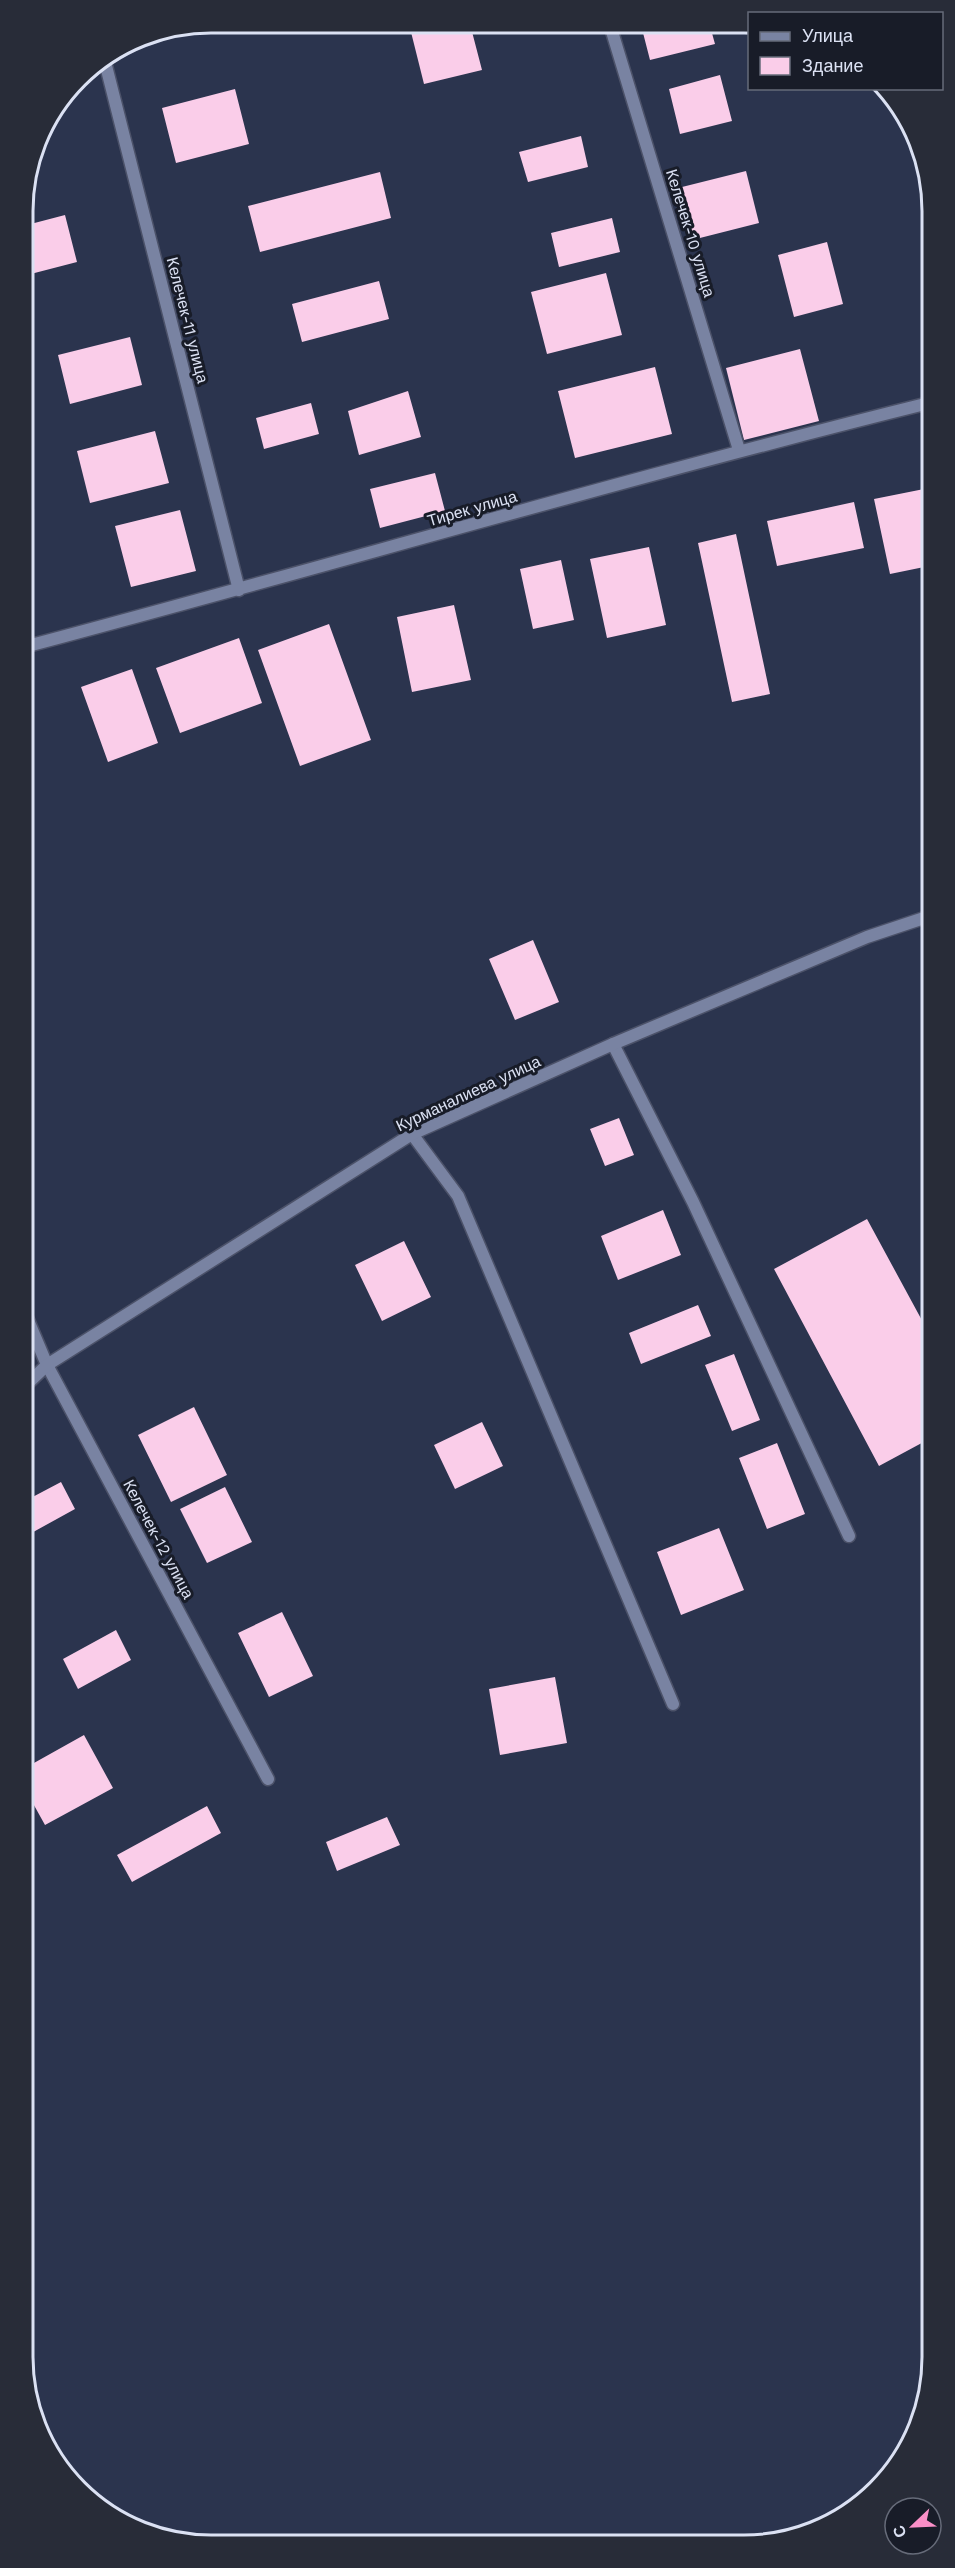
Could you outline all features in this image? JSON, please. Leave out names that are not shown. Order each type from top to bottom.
[{"type":"street","name":"Келечек-10 улица","points":[[612,33],[740,450]]},
{"type":"street","name":"Келечек-11 улица","points":[[106,68],[239,590]]},
{"type":"street","name":"Тирек улица","points":[[33,645],[239,590],[740,450],[922,405]]},
{"type":"street","name":"Курманалиева улица","points":[[33,1378],[47,1365],[412,1134],[613,1044],[867,937],[922,919]]},
{"type":"street","points":[[613,1044],[693,1202],[849,1536]]},
{"type":"street","points":[[412,1134],[458,1196],[673,1704]]},
{"type":"street","name":"Келечек-12 улица","points":[[33,1332],[47,1365],[268,1779]]},
{"type":"building","points":[[411,33],[472,33],[482,70],[424,84]]},
{"type":"building","points":[[643,33],[712,33],[715,44],[650,60]]},
{"type":"building","points":[[720,75],[732,121],[680,134],[669,89]]},
{"type":"building","points":[[235,89],[249,144],[176,163],[162,108]]},
{"type":"building","points":[[581,136],[588,167],[528,182],[519,152]]},
{"type":"building","points":[[746,171],[759,223],[692,240],[678,188]]},
{"type":"building","points":[[380,172],[391,218],[260,252],[248,206]]},
{"type":"building","points":[[65,215],[77,262],[33,273],[33,223]]},
{"type":"building","points":[[612,218],[620,252],[559,267],[551,233]]},
{"type":"building","points":[[827,242],[843,304],[794,317],[778,255]]},
{"type":"building","points":[[606,273],[622,335],[547,354],[531,292]]},
{"type":"building","points":[[379,281],[389,319],[302,342],[292,304]]},
{"type":"building","points":[[130,337],[142,385],[70,404],[58,355]]},
{"type":"building","points":[[800,349],[819,421],[744,440],[726,368]]},
{"type":"building","points":[[655,367],[672,434],[575,458],[558,391]]},
{"type":"building","points":[[408,391],[421,437],[359,455],[348,411]]},
{"type":"building","points":[[311,403],[319,434],[264,449],[256,418]]},
{"type":"building","points":[[155,431],[169,483],[90,503],[77,451]]},
{"type":"building","points":[[435,473],[445,511],[380,528],[370,489]]},
{"type":"building","points":[[922,489],[922,567],[890,574],[874,499]]},
{"type":"building","points":[[854,502],[864,548],[777,566],[767,521]]},
{"type":"building","points":[[180,510],[196,571],[131,587],[115,526]]},
{"type":"building","points":[[736,534],[770,694],[732,702],[698,543]]},
{"type":"building","points":[[649,547],[666,625],[607,638],[590,559]]},
{"type":"building","points":[[561,560],[574,620],[533,629],[520,569]]},
{"type":"building","points":[[454,605],[471,680],[412,692],[397,617]]},
{"type":"building","points":[[329,624],[371,740],[300,766],[258,650]]},
{"type":"building","points":[[239,638],[262,703],[180,733],[156,668]]},
{"type":"building","points":[[132,669],[158,743],[108,762],[81,687]]},
{"type":"building","points":[[533,940],[559,1002],[515,1020],[489,959]]},
{"type":"building","points":[[619,1118],[634,1155],[605,1166],[590,1129]]},
{"type":"building","points":[[663,1210],[681,1255],[618,1280],[601,1236]]},
{"type":"building","points":[[867,1219],[922,1320],[922,1443],[879,1466],[774,1269]]},
{"type":"building","points":[[404,1241],[431,1297],[382,1321],[355,1265]]},
{"type":"building","points":[[698,1305],[711,1336],[641,1364],[629,1333]]},
{"type":"building","points":[[734,1354],[760,1420],[732,1431],[705,1365]]},
{"type":"building","points":[[194,1407],[227,1475],[171,1502],[138,1435]]},
{"type":"building","points":[[482,1422],[503,1466],[455,1489],[434,1445]]},
{"type":"building","points":[[777,1443],[805,1514],[767,1529],[739,1458]]},
{"type":"building","points":[[61,1482],[75,1509],[33,1532],[33,1497]]},
{"type":"building","points":[[225,1487],[252,1542],[207,1563],[180,1509]]},
{"type":"building","points":[[719,1528],[744,1590],[681,1615],[657,1552]]},
{"type":"building","points":[[282,1612],[313,1676],[269,1697],[238,1633]]},
{"type":"building","points":[[116,1630],[131,1660],[78,1689],[63,1659]]},
{"type":"building","points":[[555,1677],[567,1743],[500,1755],[489,1689]]},
{"type":"building","points":[[84,1735],[113,1788],[45,1825],[33,1803],[33,1764]]},
{"type":"building","points":[[207,1806],[221,1833],[132,1882],[117,1855]]},
{"type":"building","points":[[387,1817],[400,1845],[337,1871],[326,1842]]}]
